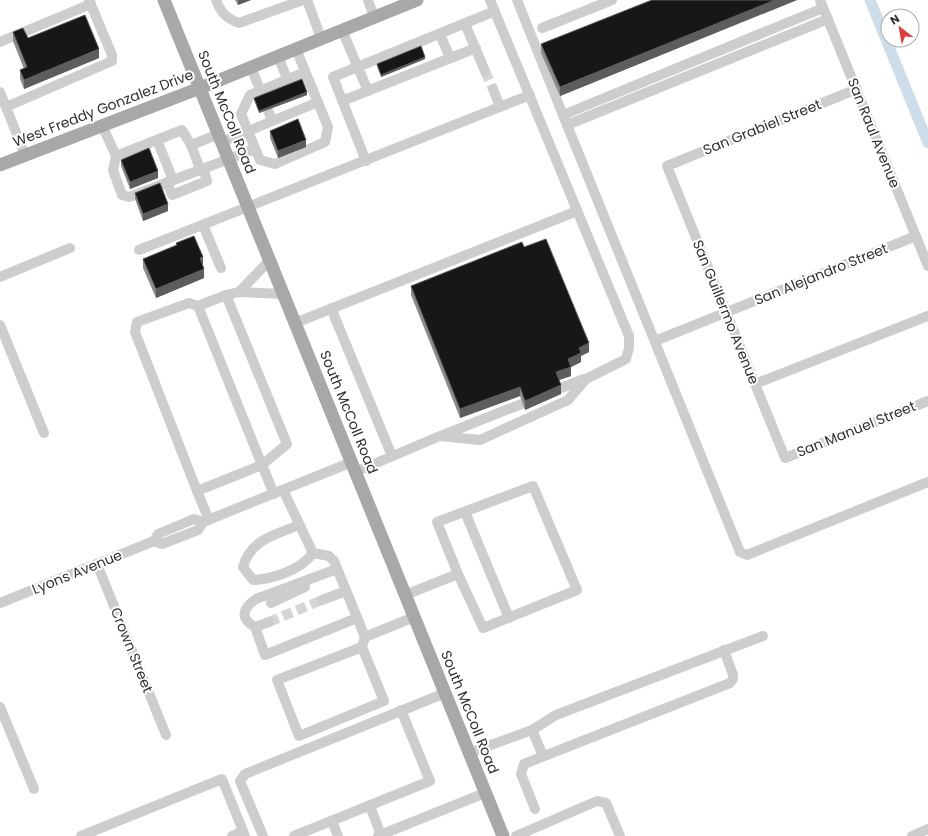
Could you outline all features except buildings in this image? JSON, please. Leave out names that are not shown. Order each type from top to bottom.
[{"type":"main road","name":"South McColl Road","points":[[164,0],[503,836]]},
{"type":"main road","name":"West Freddy Gonzalez Drive","points":[[0,165],[200,88],[417,0]]},
{"type":"street","points":[[216,0],[221,12],[228,19],[238,23],[303,0]]},
{"type":"street","points":[[307,0],[321,38]]},
{"type":"street","points":[[368,0],[374,17]]},
{"type":"street","name":"Lyons Avenue","points":[[0,603],[154,542],[158,534],[194,519],[206,521],[278,492],[353,467],[392,456],[586,378],[626,359],[629,348],[628,336],[490,0]]},
{"type":"street","points":[[517,0],[740,552],[747,555],[928,482]]},
{"type":"street","points":[[542,28],[612,0]]},
{"type":"street","points":[[0,42],[90,2],[112,55],[112,61],[5,113]]},
{"type":"street","points":[[563,115],[821,4]]},
{"type":"street","name":"San Raul Avenue","points":[[821,4],[928,266]]},
{"type":"street","points":[[366,161],[333,77],[358,67],[386,59],[495,11]]},
{"type":"street","points":[[567,126],[828,19]]},
{"type":"street","points":[[465,24],[485,71]]},
{"type":"street","points":[[342,30],[368,91]]},
{"type":"street","points":[[440,34],[450,58]]},
{"type":"street","points":[[342,101],[368,91],[393,77],[417,67],[450,58],[476,48]]},
{"type":"street","points":[[296,49],[328,127],[325,142],[275,164],[260,160],[241,114],[250,95],[261,94],[289,83],[305,72]]},
{"type":"street","points":[[278,56],[289,83]]},
{"type":"street","points":[[251,67],[261,94]]},
{"type":"street","points":[[493,89],[500,107]]},
{"type":"street","name":"San Grabiel Street","points":[[667,166],[857,89]]},
{"type":"street","points":[[0,92],[5,113],[25,155]]},
{"type":"street","points":[[139,250],[249,208],[530,95]]},
{"type":"street","points":[[296,99],[300,109]]},
{"type":"street","points":[[190,145],[248,131],[318,102]]},
{"type":"street","points":[[283,104],[287,115]]},
{"type":"street","points":[[268,110],[272,121]]},
{"type":"street","points":[[102,125],[116,156],[113,170],[122,194],[129,197],[255,149]]},
{"type":"street","points":[[116,156],[182,130],[208,180],[172,194],[170,181],[157,140]]},
{"type":"street","name":"San Guillermo Avenue","points":[[667,166],[785,458]]},
{"type":"street","points":[[295,323],[577,211]]},
{"type":"street","points":[[203,225],[221,268]]},
{"type":"street","name":"San Alejandro Street","points":[[655,341],[916,236]]},
{"type":"street","points":[[0,277],[70,248]]},
{"type":"street","points":[[239,292],[270,260]]},
{"type":"street","points":[[198,306],[226,295],[239,292],[284,294]]},
{"type":"street","points":[[197,491],[262,465],[287,444],[226,295]]},
{"type":"street","points":[[206,521],[197,491],[135,332],[137,322],[189,302],[198,306],[262,465],[299,525],[313,553]]},
{"type":"street","points":[[331,308],[392,456]]},
{"type":"street","points":[[755,384],[928,316]]},
{"type":"street","points":[[0,325],[44,433]]},
{"type":"street","points":[[440,436],[480,440],[568,400],[586,378]]},
{"type":"street","name":"San Manuel Street","points":[[785,458],[928,401]]},
{"type":"street","points":[[533,486],[577,590],[483,628],[458,574],[437,522],[465,512],[533,486]]},
{"type":"street","points":[[465,512],[509,618]]},
{"type":"street","points":[[299,525],[261,541],[246,555],[242,567],[253,580],[261,579],[300,565],[313,553]]},
{"type":"street","points":[[313,553],[329,556],[337,569],[357,618],[364,642],[384,702],[299,736],[277,680],[364,642],[414,618]]},
{"type":"street","name":"Crown Street","points":[[97,564],[166,735]]},
{"type":"street","points":[[337,569],[256,599],[244,610],[245,617],[249,624],[255,627],[265,655],[357,618]]},
{"type":"street","points":[[406,595],[458,574]]},
{"type":"street","points":[[248,605],[267,604],[314,584],[321,575]]},
{"type":"street","points":[[322,600],[346,591]]},
{"type":"street","points":[[255,627],[269,622]]},
{"type":"street","points":[[469,753],[532,730],[556,715],[763,636]]},
{"type":"street","points":[[535,809],[521,774],[521,769],[524,764],[730,682],[734,675],[724,650]]},
{"type":"street","points":[[263,836],[240,781],[245,774],[445,692]]},
{"type":"street","points":[[0,707],[34,789]]},
{"type":"street","points":[[294,836],[430,781],[401,710]]},
{"type":"street","points":[[532,730],[543,756]]},
{"type":"street","points":[[81,836],[222,779],[244,834],[232,836]]},
{"type":"street","points":[[370,806],[385,835],[486,793]]},
{"type":"street","points":[[516,836],[597,801],[606,803],[620,836]]},
{"type":"street","points":[[332,821],[338,836]]},
{"type":"street","points":[[912,836],[928,829]]},
{"type":"waterway","points":[[870,0],[928,143]]},
{"type":"tunnel","points":[[485,71],[493,89]]},
{"type":"tunnel","points":[[269,622],[322,600]]}]
